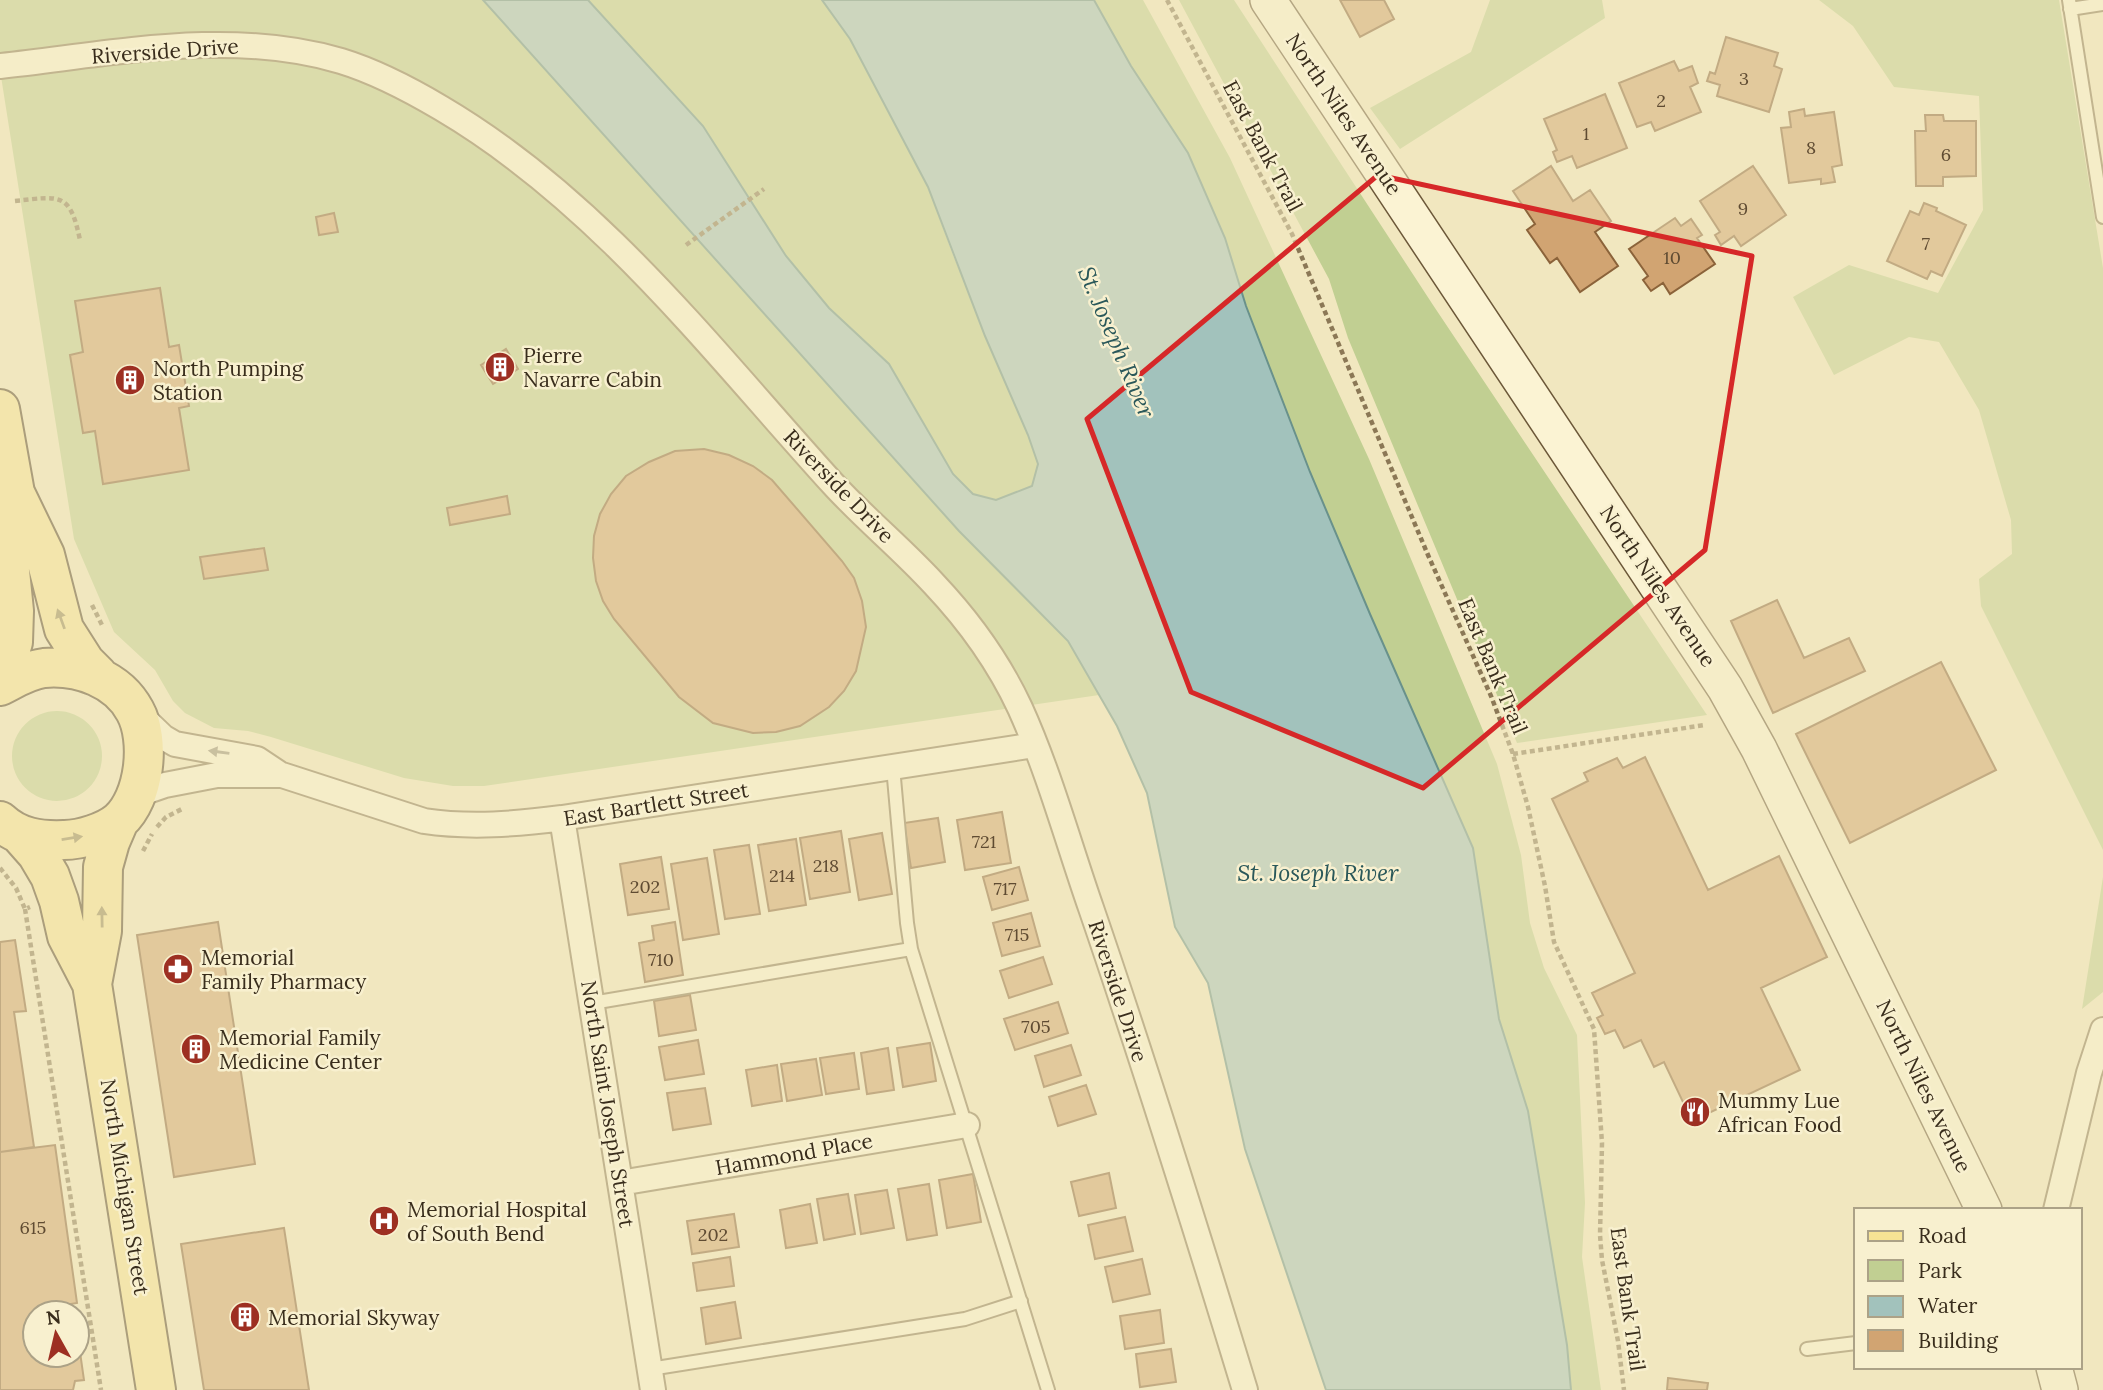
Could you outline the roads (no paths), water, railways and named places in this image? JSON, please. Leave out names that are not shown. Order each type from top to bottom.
[{"type":"main road","points":[[0,409],[15,493],[9,561],[14,611],[13,642],[0,684]]},
{"type":"main road","points":[[15,493],[45,555],[56,604],[64,628],[75,648],[98,676],[120,692],[135,711]]},
{"type":"main road","points":[[0,684],[43,668],[70,669],[98,676]]},
{"type":"main road","name":"North Michigan Street","points":[[92,984],[102,931],[103,867],[110,842],[142,775],[143,736],[135,711]]},
{"type":"main road","points":[[11,829],[50,840],[71,840],[93,834],[127,808]]},
{"type":"main road","name":"North Michigan Street","points":[[11,829],[37,854],[50,876],[67,936],[92,984],[156,1390]]},
{"type":"street","name":"North Niles Avenue","points":[[1268,0],[1725,688],[1759,749],[1983,1208]]},
{"type":"street","name":"Riverside Drive","points":[[0,66],[166,47],[233,44],[287,48],[342,61],[394,80],[499,145],[559,194],[648,276],[839,490],[935,585],[996,664],[1035,745],[1102,940],[1245,1390]]},
{"type":"street","name":"East Bartlett Street","points":[[135,711],[163,737],[175,744],[257,759],[282,775]]},
{"type":"street","name":"East Bartlett Street","points":[[127,808],[166,785],[217,775],[282,775],[400,815],[449,825],[503,825],[1035,745]]},
{"type":"street","name":"North Saint Joseph Street","points":[[562,818],[652,1380]]},
{"type":"street","points":[[2056,1208],[2103,1030]]},
{"type":"street","name":"Hammond Place","points":[[621,1183],[967,1125]]},
{"type":"street","points":[[2055,1369],[2060,1390]]},
{"type":"lane","points":[[2103,5],[2069,4],[2103,217]]},
{"type":"lane","points":[[893,767],[911,949],[1048,1390]]},
{"type":"lane","points":[[592,1003],[911,949]]},
{"type":"lane","points":[[652,1380],[965,1319],[1021,1301]]},
{"type":"lane","points":[[1807,1349],[1854,1343]]},
{"type":"water","name":"St. Joseph River","points":[[483,0],[588,0],[703,126],[786,256],[829,308],[889,364],[953,474],[973,494],[996,500],[1032,486],[1038,464],[1028,435],[985,336],[928,187],[850,39],[822,0],[1094,0],[1131,66],[1188,153],[1225,238],[1246,306],[1310,472],[1473,848],[1499,1019],[1528,1111],[1567,1345],[1571,1390],[1326,1390],[1245,1149],[1208,983],[1175,927],[1147,793],[1117,726],[1068,641],[959,531]]},
{"type":"place","name":"Pierre Navarre Cabin","points":[[500,367]]},
{"type":"place","name":"North Pumping Station","points":[[130,380]]},
{"type":"place","name":"Memorial Family Pharmacy","points":[[178,969]]},
{"type":"place","name":"Memorial Family Medicine Center","points":[[196,1049]]},
{"type":"place","name":"Mummy Lue African Food","points":[[1695,1112]]},
{"type":"place","name":"Memorial Hospital of South Bend","points":[[384,1221]]},
{"type":"place","name":"Memorial Skyway","points":[[245,1317]]}]
